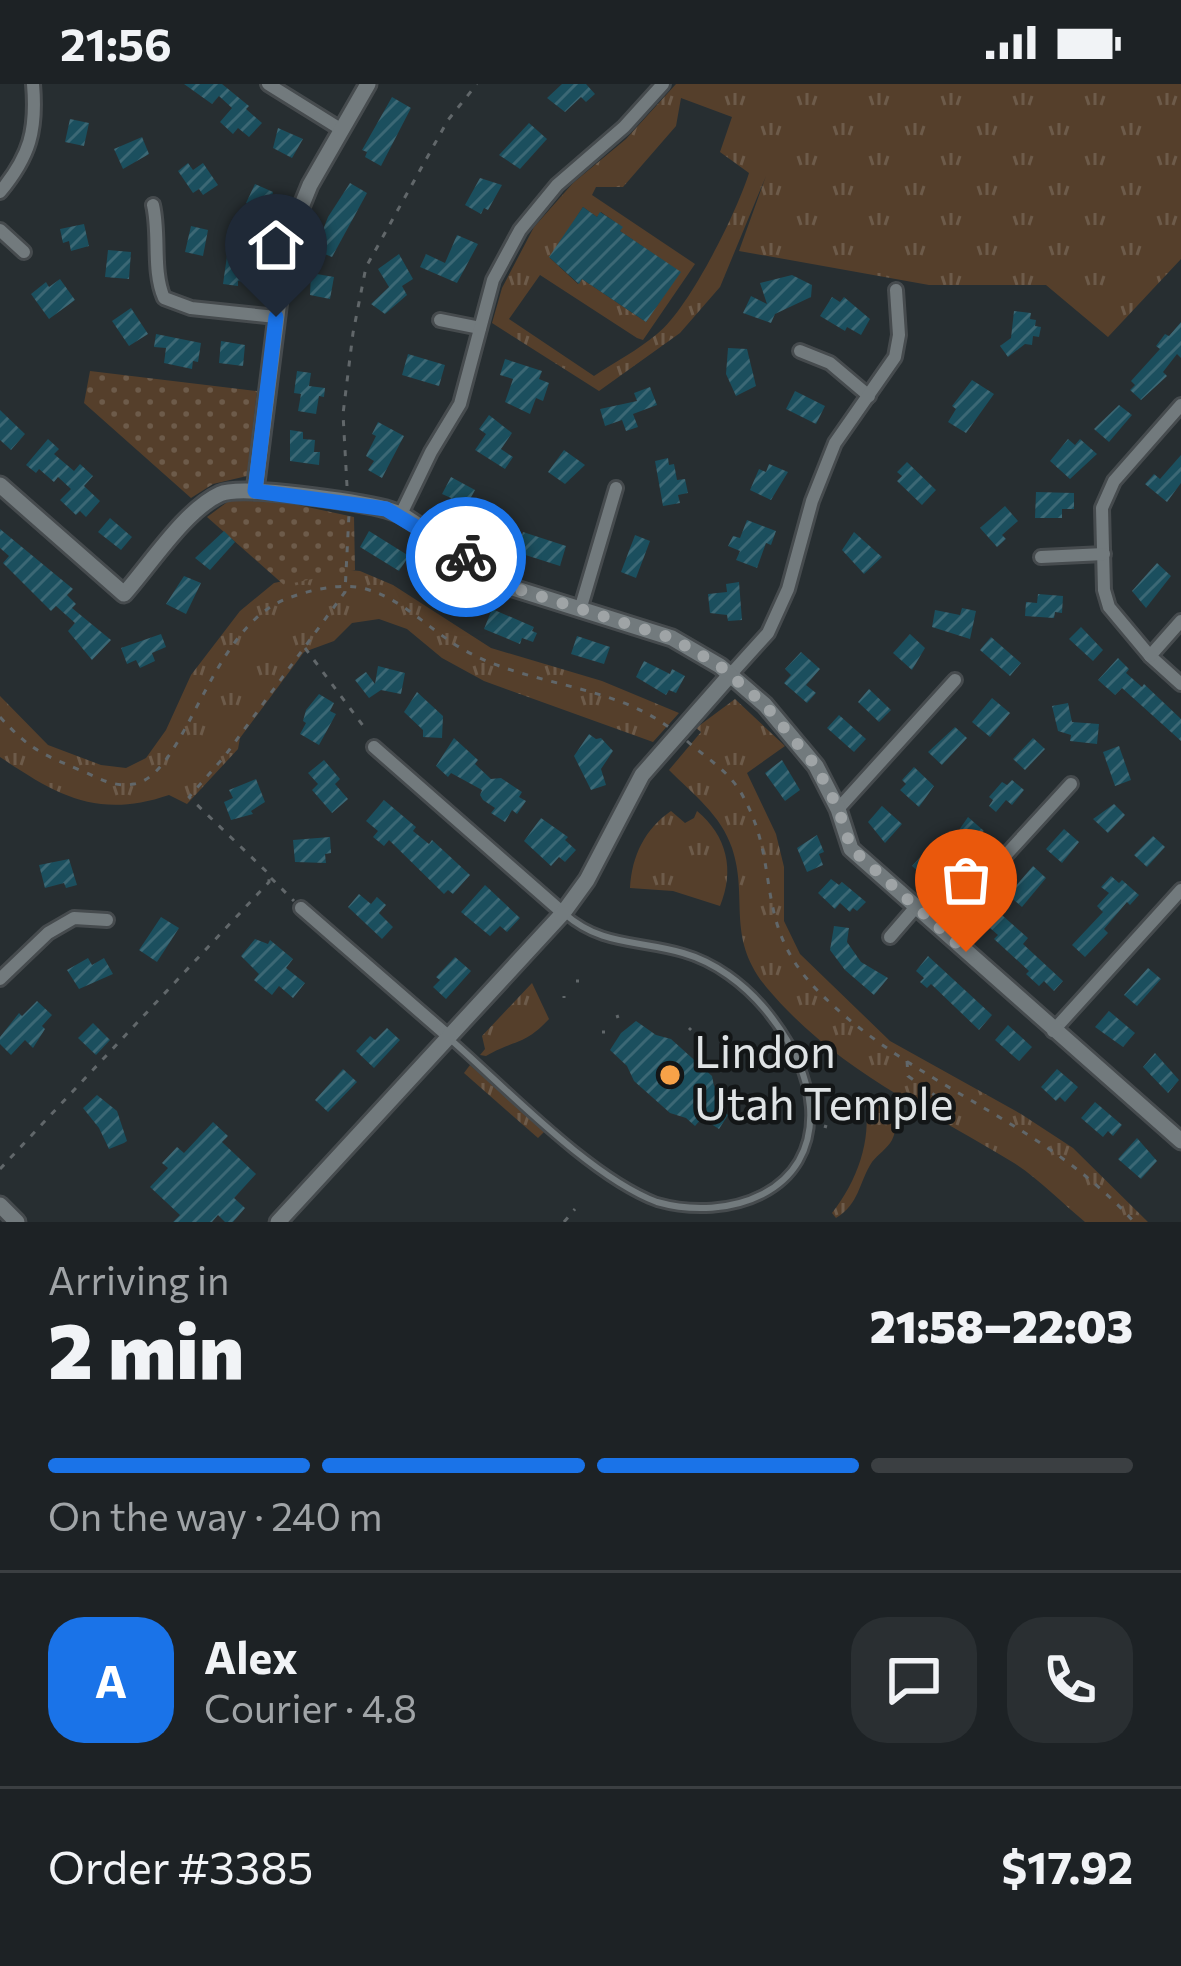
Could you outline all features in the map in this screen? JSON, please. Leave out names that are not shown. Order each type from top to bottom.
[{"type":"street","points":[[0,192],[32,145],[36,127],[33,84]]},
{"type":"street","points":[[268,84],[342,130]]},
{"type":"street","points":[[255,491],[284,256],[298,210],[368,84]]},
{"type":"street","points":[[400,514],[460,404],[493,280],[528,218],[556,184],[624,127],[663,84]]},
{"type":"street","points":[[153,205],[164,298],[191,308],[276,317]]},
{"type":"street","points":[[0,230],[24,252]]},
{"type":"street","points":[[278,1222],[563,913],[587,880],[642,775],[768,633],[779,613],[820,475],[835,442],[895,358],[899,335],[896,290]]},
{"type":"street","points":[[440,320],[480,328]]},
{"type":"street","points":[[800,351],[830,363],[869,396]]},
{"type":"street","points":[[1181,405],[1106,494],[1102,508],[1104,590],[1109,607],[1150,656],[1181,683]]},
{"type":"street","points":[[0,485],[124,594],[198,509],[224,491],[255,491],[400,514],[505,583],[672,638],[730,675],[796,738],[838,808],[851,848],[1053,1031],[1178,1131]]},
{"type":"street","points":[[580,610],[616,488]]},
{"type":"street","points":[[1041,557],[1104,554]]},
{"type":"street","points":[[1150,656],[1181,621]]},
{"type":"street","points":[[838,808],[955,680]]},
{"type":"street","points":[[374,747],[563,913]]},
{"type":"street","points":[[939,928],[1071,784]]},
{"type":"street","points":[[1053,1031],[1181,890]]},
{"type":"street","points":[[301,908],[448,1036]]},
{"type":"street","points":[[890,937],[915,908]]},
{"type":"street","points":[[0,979],[48,933],[74,918],[107,920]]},
{"type":"street","points":[[0,1205],[17,1222]]},
{"type":"lane","points":[[448,1036],[623,1186],[676,1208],[721,1211],[749,1206],[786,1180],[805,1148],[809,1100],[790,1045],[756,999],[718,969],[683,953],[601,938],[563,913]]},
{"type":"lane","points":[[721,1211],[722,1222]]},
{"type":"path","points":[[301,908],[189,797],[224,758],[346,586],[349,503],[343,414],[367,267],[448,119],[477,84]]},
{"type":"path","points":[[0,716],[48,759],[117,785],[144,781],[176,745],[221,658],[262,612],[294,596],[346,586],[380,594],[405,607],[484,660],[614,700],[669,728]]},
{"type":"path","points":[[304,646],[364,727]]},
{"type":"path","points":[[686,740],[722,769],[750,811],[763,846],[775,925],[788,955],[856,1027],[1081,1169],[1134,1222]]},
{"type":"path","points":[[0,1169],[270,877]]},
{"type":"path","points":[[908,1059],[904,1066],[908,1076],[944,1106],[940,1121]]},
{"type":"path","points":[[565,1222],[574,1209]]},
{"type":"green space","points":[[676,84],[1181,84],[1181,259],[1108,337],[1046,285],[929,285],[739,251],[766,176],[720,287],[680,333],[599,391],[492,323],[502,288],[534,227],[573,183],[626,139]],"holes":[[[681,98],[732,117],[720,152],[749,173],[723,234],[670,322],[594,376],[509,319],[540,275],[643,340],[695,264],[592,195],[596,187],[623,187],[676,126]],[[583,207],[597,217],[601,212],[622,227],[620,231],[680,272],[646,322],[582,279],[578,284],[550,258]]]},
{"type":"green space","points":[[90,371],[257,391],[247,476],[213,484],[191,498],[84,403]]},
{"type":"green space","points":[[261,497],[354,517],[355,570],[284,585],[207,517],[230,500]]},
{"type":"green space","points":[[340,569],[360,571],[393,585],[491,648],[602,681],[679,713],[653,742],[484,681],[442,658],[407,629],[379,619],[352,623],[334,641],[304,652],[240,738],[238,749],[187,804],[169,795],[121,805],[80,800],[0,757],[0,696],[48,745],[101,765],[126,768],[146,758],[166,730],[191,675],[240,611],[274,583]]},
{"type":"green space","points":[[735,699],[785,746],[747,773],[776,834],[784,867],[784,921],[800,954],[890,1041],[1073,1148],[1148,1222],[1085,1222],[1014,1163],[852,1065],[767,988],[746,952],[737,867],[727,836],[669,770],[701,732],[696,728]]},
{"type":"green space","points":[[671,811],[685,823],[697,811],[715,831],[727,867],[720,906],[673,891],[630,888],[642,844]]},
{"type":"green space","points":[[532,983],[549,1019],[526,1038],[480,1055],[485,1049],[482,1036]]},
{"type":"green space","points":[[470,1065],[545,1131],[538,1138],[464,1073]]},
{"type":"green space","points":[[865,1101],[880,1104],[890,1113],[895,1132],[872,1162],[850,1206],[836,1218],[832,1213],[849,1188],[864,1146]]},
{"type":"building","points":[[184,84],[222,84],[262,123],[249,137],[238,128],[233,134],[220,122],[232,108],[219,96],[212,104]]},
{"type":"building","points":[[562,84],[586,84],[595,94],[586,102],[581,97],[565,112],[547,98]]},
{"type":"building","points":[[392,97],[411,108],[381,166],[362,150]]},
{"type":"building","points":[[70,119],[89,123],[84,146],[65,142]]},
{"type":"building","points":[[529,123],[547,139],[520,169],[499,155]]},
{"type":"building","points":[[278,128],[303,139],[292,158],[273,148]]},
{"type":"building","points":[[142,137],[149,154],[123,169],[114,149]]},
{"type":"building","points":[[188,163],[193,170],[203,163],[218,185],[203,195],[199,189],[193,193],[178,171]]},
{"type":"building","points":[[480,178],[502,185],[481,214],[465,205]]},
{"type":"building","points":[[350,183],[367,193],[332,257],[315,250],[328,217]]},
{"type":"building","points":[[255,184],[273,192],[268,213],[246,203]]},
{"type":"building","points":[[583,207],[623,227],[620,231],[681,272],[646,322],[582,279],[579,284],[549,257]]},
{"type":"building","points":[[84,224],[89,246],[71,251],[60,229]]},
{"type":"building","points":[[191,226],[208,230],[203,256],[185,252]]},
{"type":"building","points":[[457,235],[478,244],[457,283],[420,267],[426,254],[445,263]]},
{"type":"building","points":[[108,250],[131,252],[129,279],[105,277]]},
{"type":"building","points":[[399,254],[413,279],[402,286],[407,295],[385,314],[371,304],[389,287],[378,269]]},
{"type":"building","points":[[227,256],[249,259],[247,282],[223,284]]},
{"type":"building","points":[[311,273],[334,277],[330,299],[310,295]]},
{"type":"building","points":[[792,275],[812,285],[811,297],[775,314],[771,323],[743,313],[751,296],[767,304],[760,283]]},
{"type":"building","points":[[60,279],[75,300],[49,319],[31,294],[46,282],[49,287]]},
{"type":"building","points":[[832,297],[840,302],[844,297],[870,319],[861,335],[820,316]]},
{"type":"building","points":[[131,308],[148,334],[129,346],[112,321]]},
{"type":"building","points":[[1014,311],[1031,313],[1035,326],[1041,327],[1032,345],[1025,344],[1008,357],[1000,346],[1011,338]]},
{"type":"building","points":[[1181,322],[1181,358],[1177,354],[1163,372],[1167,376],[1141,400],[1130,390],[1135,385],[1131,381],[1160,349],[1156,346],[1165,334],[1169,336]]},
{"type":"building","points":[[156,334],[201,343],[198,362],[193,361],[192,369],[164,363],[166,348],[154,347]]},
{"type":"building","points":[[221,341],[245,345],[243,366],[219,363]]},
{"type":"building","points":[[728,348],[747,349],[756,386],[736,396],[726,374]]},
{"type":"building","points":[[408,354],[445,365],[439,386],[402,375]]},
{"type":"building","points":[[505,359],[542,371],[539,379],[549,383],[543,401],[536,398],[530,414],[505,402],[513,379],[500,375]]},
{"type":"building","points":[[297,371],[311,373],[309,386],[325,388],[316,414],[298,411]]},
{"type":"building","points":[[972,380],[994,394],[966,433],[948,422],[956,409],[952,406]]},
{"type":"building","points":[[650,387],[657,405],[633,414],[638,427],[626,431],[622,420],[605,426],[600,409],[637,401],[634,393]]},
{"type":"building","points":[[795,391],[825,406],[816,424],[786,409]]},
{"type":"building","points":[[1119,405],[1132,415],[1109,442],[1094,429]]},
{"type":"building","points":[[0,410],[25,434],[11,450],[0,440]]},
{"type":"building","points":[[489,415],[512,433],[501,449],[513,457],[505,469],[475,450],[486,434],[479,429]]},
{"type":"building","points":[[378,422],[404,436],[382,478],[368,470],[374,461],[366,456]]},
{"type":"building","points":[[290,430],[315,440],[319,465],[290,461]]},
{"type":"building","points":[[48,439],[59,449],[54,454],[74,471],[80,464],[93,476],[84,486],[100,501],[86,517],[80,511],[76,515],[60,500],[71,489],[58,477],[54,482],[26,465]]},
{"type":"building","points":[[1068,439],[1075,445],[1080,439],[1097,454],[1070,479],[1050,461]]},
{"type":"building","points":[[564,450],[585,465],[565,484],[548,472]]},
{"type":"building","points":[[1181,455],[1181,483],[1167,502],[1145,484],[1154,474],[1160,479]]},
{"type":"building","points":[[668,458],[677,480],[685,479],[688,493],[678,495],[680,503],[663,506],[655,461]]},
{"type":"building","points":[[907,462],[936,490],[922,505],[897,481],[902,476],[897,472]]},
{"type":"building","points":[[769,464],[788,472],[771,500],[750,490],[759,469],[766,472]]},
{"type":"building","points":[[451,477],[475,490],[461,516],[445,508],[451,498],[442,494]]},
{"type":"building","points":[[1036,492],[1074,493],[1074,509],[1062,509],[1062,518],[1035,518]]},
{"type":"building","points":[[1005,506],[1018,521],[1002,535],[1006,539],[997,547],[980,528]]},
{"type":"building","points":[[110,518],[132,537],[121,550],[98,532]]},
{"type":"building","points":[[747,520],[776,531],[757,568],[736,560],[740,551],[728,546],[733,536],[740,538]]},
{"type":"building","points":[[0,529],[73,589],[67,595],[76,604],[72,608],[111,640],[92,660],[68,631],[75,623],[56,606],[51,611],[3,563],[9,556],[0,548]]},
{"type":"building","points":[[224,531],[235,542],[210,570],[195,558]]},
{"type":"building","points":[[369,531],[409,556],[399,571],[360,547]]},
{"type":"building","points":[[523,532],[566,546],[560,566],[516,552]]},
{"type":"building","points":[[854,532],[882,557],[864,574],[842,550]]},
{"type":"building","points":[[635,535],[650,541],[636,578],[621,572]]},
{"type":"building","points":[[1157,563],[1171,576],[1146,608],[1132,591]]},
{"type":"building","points":[[433,572],[465,589],[451,609],[422,587]]},
{"type":"building","points":[[184,576],[201,583],[186,614],[166,604]]},
{"type":"building","points":[[739,582],[742,620],[728,621],[727,615],[710,613],[708,594],[727,592],[726,584]]},
{"type":"building","points":[[1038,594],[1063,596],[1062,613],[1055,612],[1054,618],[1025,616],[1026,602],[1037,603]]},
{"type":"building","points":[[962,608],[976,611],[970,639],[932,627],[935,610],[960,615]]},
{"type":"building","points":[[492,609],[534,627],[533,642],[522,638],[520,644],[484,629]]},
{"type":"building","points":[[1081,627],[1103,650],[1093,661],[1069,639]]},
{"type":"building","points":[[161,634],[166,647],[152,653],[155,661],[140,668],[136,660],[127,664],[121,648]]},
{"type":"building","points":[[910,634],[925,648],[912,670],[893,653]]},
{"type":"building","points":[[577,636],[610,647],[604,664],[571,654]]},
{"type":"building","points":[[991,637],[1021,663],[1010,676],[980,650]]},
{"type":"building","points":[[801,652],[820,669],[806,685],[816,693],[807,703],[784,683],[791,675],[785,669]]},
{"type":"building","points":[[1118,658],[1129,669],[1126,673],[1181,719],[1181,741],[1122,688],[1115,695],[1098,680]]},
{"type":"building","points":[[644,661],[685,676],[676,693],[669,690],[666,695],[636,677]]},
{"type":"building","points":[[378,666],[405,673],[401,694],[381,690],[369,698],[355,680],[366,672],[375,684]]},
{"type":"building","points":[[869,689],[891,710],[879,722],[858,702]]},
{"type":"building","points":[[417,692],[443,716],[442,738],[423,737],[423,730],[404,712]]},
{"type":"building","points":[[319,694],[334,703],[330,711],[336,714],[319,745],[300,734],[306,710]]},
{"type":"building","points":[[992,698],[1010,713],[990,737],[972,722]]},
{"type":"building","points":[[1068,703],[1072,722],[1099,724],[1097,744],[1070,741],[1071,735],[1058,731],[1052,706]]},
{"type":"building","points":[[839,715],[866,739],[854,752],[827,728]]},
{"type":"building","points":[[955,727],[967,738],[942,765],[928,752]]},
{"type":"building","points":[[589,734],[601,738],[613,751],[601,769],[606,785],[591,790],[574,756]]},
{"type":"building","points":[[454,738],[491,779],[501,778],[522,792],[519,797],[526,801],[517,814],[512,810],[505,822],[491,813],[495,808],[483,800],[482,790],[451,773],[448,777],[436,766]]},
{"type":"building","points":[[1033,738],[1045,749],[1025,770],[1013,759]]},
{"type":"building","points":[[1119,746],[1131,780],[1115,786],[1103,752]]},
{"type":"building","points":[[324,760],[340,779],[335,784],[348,799],[332,813],[312,790],[318,784],[308,773]]},
{"type":"building","points":[[782,760],[800,790],[785,801],[765,773]]},
{"type":"building","points":[[914,767],[934,786],[919,807],[900,790]]},
{"type":"building","points":[[256,779],[265,802],[253,814],[231,820],[224,802],[233,798],[229,790]]},
{"type":"building","points":[[1012,780],[1024,790],[1012,805],[1006,800],[996,812],[989,806],[993,800],[989,797],[1002,782],[1007,785]]},
{"type":"building","points":[[384,800],[416,827],[413,831],[429,844],[432,840],[470,875],[453,894],[448,890],[444,894],[389,840],[384,846],[373,837],[378,831],[366,821]]},
{"type":"building","points":[[1114,804],[1125,815],[1108,833],[1093,819]]},
{"type":"building","points":[[882,806],[902,824],[885,843],[868,822]]},
{"type":"building","points":[[968,817],[984,831],[964,855],[950,843]]},
{"type":"building","points":[[541,818],[568,837],[565,840],[576,850],[565,862],[559,857],[551,866],[524,841]]},
{"type":"building","points":[[1064,829],[1079,842],[1062,863],[1046,849]]},
{"type":"building","points":[[817,835],[823,865],[807,872],[797,848]]},
{"type":"building","points":[[1153,836],[1165,847],[1147,867],[1134,855]]},
{"type":"building","points":[[330,837],[326,863],[295,862],[293,840]]},
{"type":"building","points":[[926,851],[955,870],[938,889],[912,866]]},
{"type":"building","points":[[69,859],[77,885],[45,888],[39,865]]},
{"type":"building","points":[[1033,866],[1046,878],[1022,907],[1008,895]]},
{"type":"building","points":[[1111,876],[1139,895],[1130,905],[1127,902],[1104,929],[1108,933],[1085,957],[1072,945],[1103,912],[1097,906],[1109,893],[1101,887]]},
{"type":"building","points":[[831,879],[866,902],[857,911],[850,912],[840,903],[835,909],[818,893]]},
{"type":"building","points":[[485,885],[520,918],[507,932],[500,926],[490,936],[461,912]]},
{"type":"building","points":[[359,894],[371,904],[377,897],[386,905],[379,913],[393,927],[382,939],[348,907]]},
{"type":"building","points":[[994,908],[1028,938],[1023,944],[1063,981],[1054,991],[1044,981],[1039,986],[994,939],[998,935],[982,921]]},
{"type":"building","points":[[161,917],[179,928],[157,962],[139,950]]},
{"type":"building","points":[[834,926],[849,928],[847,942],[861,962],[888,978],[874,995],[830,950]]},
{"type":"building","points":[[255,939],[268,944],[270,940],[293,959],[286,968],[305,983],[293,998],[279,986],[272,995],[254,980],[259,974],[241,956]]},
{"type":"building","points":[[928,956],[992,1015],[979,1030],[931,984],[927,988],[920,982],[924,978],[916,971]]},
{"type":"building","points":[[455,957],[471,971],[446,999],[433,987]]},
{"type":"building","points":[[88,958],[92,965],[104,958],[113,974],[79,989],[67,970]]},
{"type":"building","points":[[1148,968],[1161,979],[1137,1006],[1124,995]]},
{"type":"building","points":[[37,1001],[52,1015],[33,1048],[25,1040],[11,1055],[0,1044],[0,1037],[19,1013],[22,1016]]},
{"type":"building","points":[[1109,1011],[1135,1033],[1123,1047],[1095,1027]]},
{"type":"building","name":"Lindon Utah Temple","points":[[636,1021],[671,1039],[712,1076],[723,1094],[715,1103],[728,1115],[719,1129],[702,1118],[695,1126],[670,1113],[634,1081],[627,1066],[610,1050]]},
{"type":"building","points":[[93,1023],[110,1040],[96,1055],[78,1038]]},
{"type":"building","points":[[1008,1025],[1032,1047],[1019,1061],[995,1040]]},
{"type":"building","points":[[387,1028],[400,1040],[374,1068],[356,1051],[370,1036],[375,1040]]},
{"type":"building","points":[[1155,1053],[1179,1080],[1168,1093],[1143,1067]]},
{"type":"building","points":[[343,1069],[357,1082],[328,1112],[315,1100]]},
{"type":"building","points":[[1057,1069],[1078,1087],[1065,1102],[1060,1097],[1056,1101],[1041,1087]]},
{"type":"building","points":[[97,1095],[117,1111],[127,1141],[109,1149],[83,1108]]},
{"type":"building","points":[[1095,1102],[1122,1125],[1113,1136],[1108,1131],[1103,1137],[1081,1118]]},
{"type":"building","points":[[213,1122],[228,1136],[222,1142],[256,1174],[234,1198],[245,1208],[233,1222],[218,1215],[212,1222],[173,1222],[180,1215],[150,1187],[168,1168],[162,1163],[177,1147],[184,1153]]},
{"type":"building","points":[[1137,1138],[1157,1161],[1141,1179],[1118,1159]]},
{"type":"way so far","points":[[466,557],[514,588],[672,638],[720,666],[796,738],[838,808],[851,848],[966,952]]},
{"type":"place","name":"Lindon Utah Temple","points":[[670,1075]]},
{"type":"route","points":[[276,317],[255,491],[386,509],[466,557]]}]
